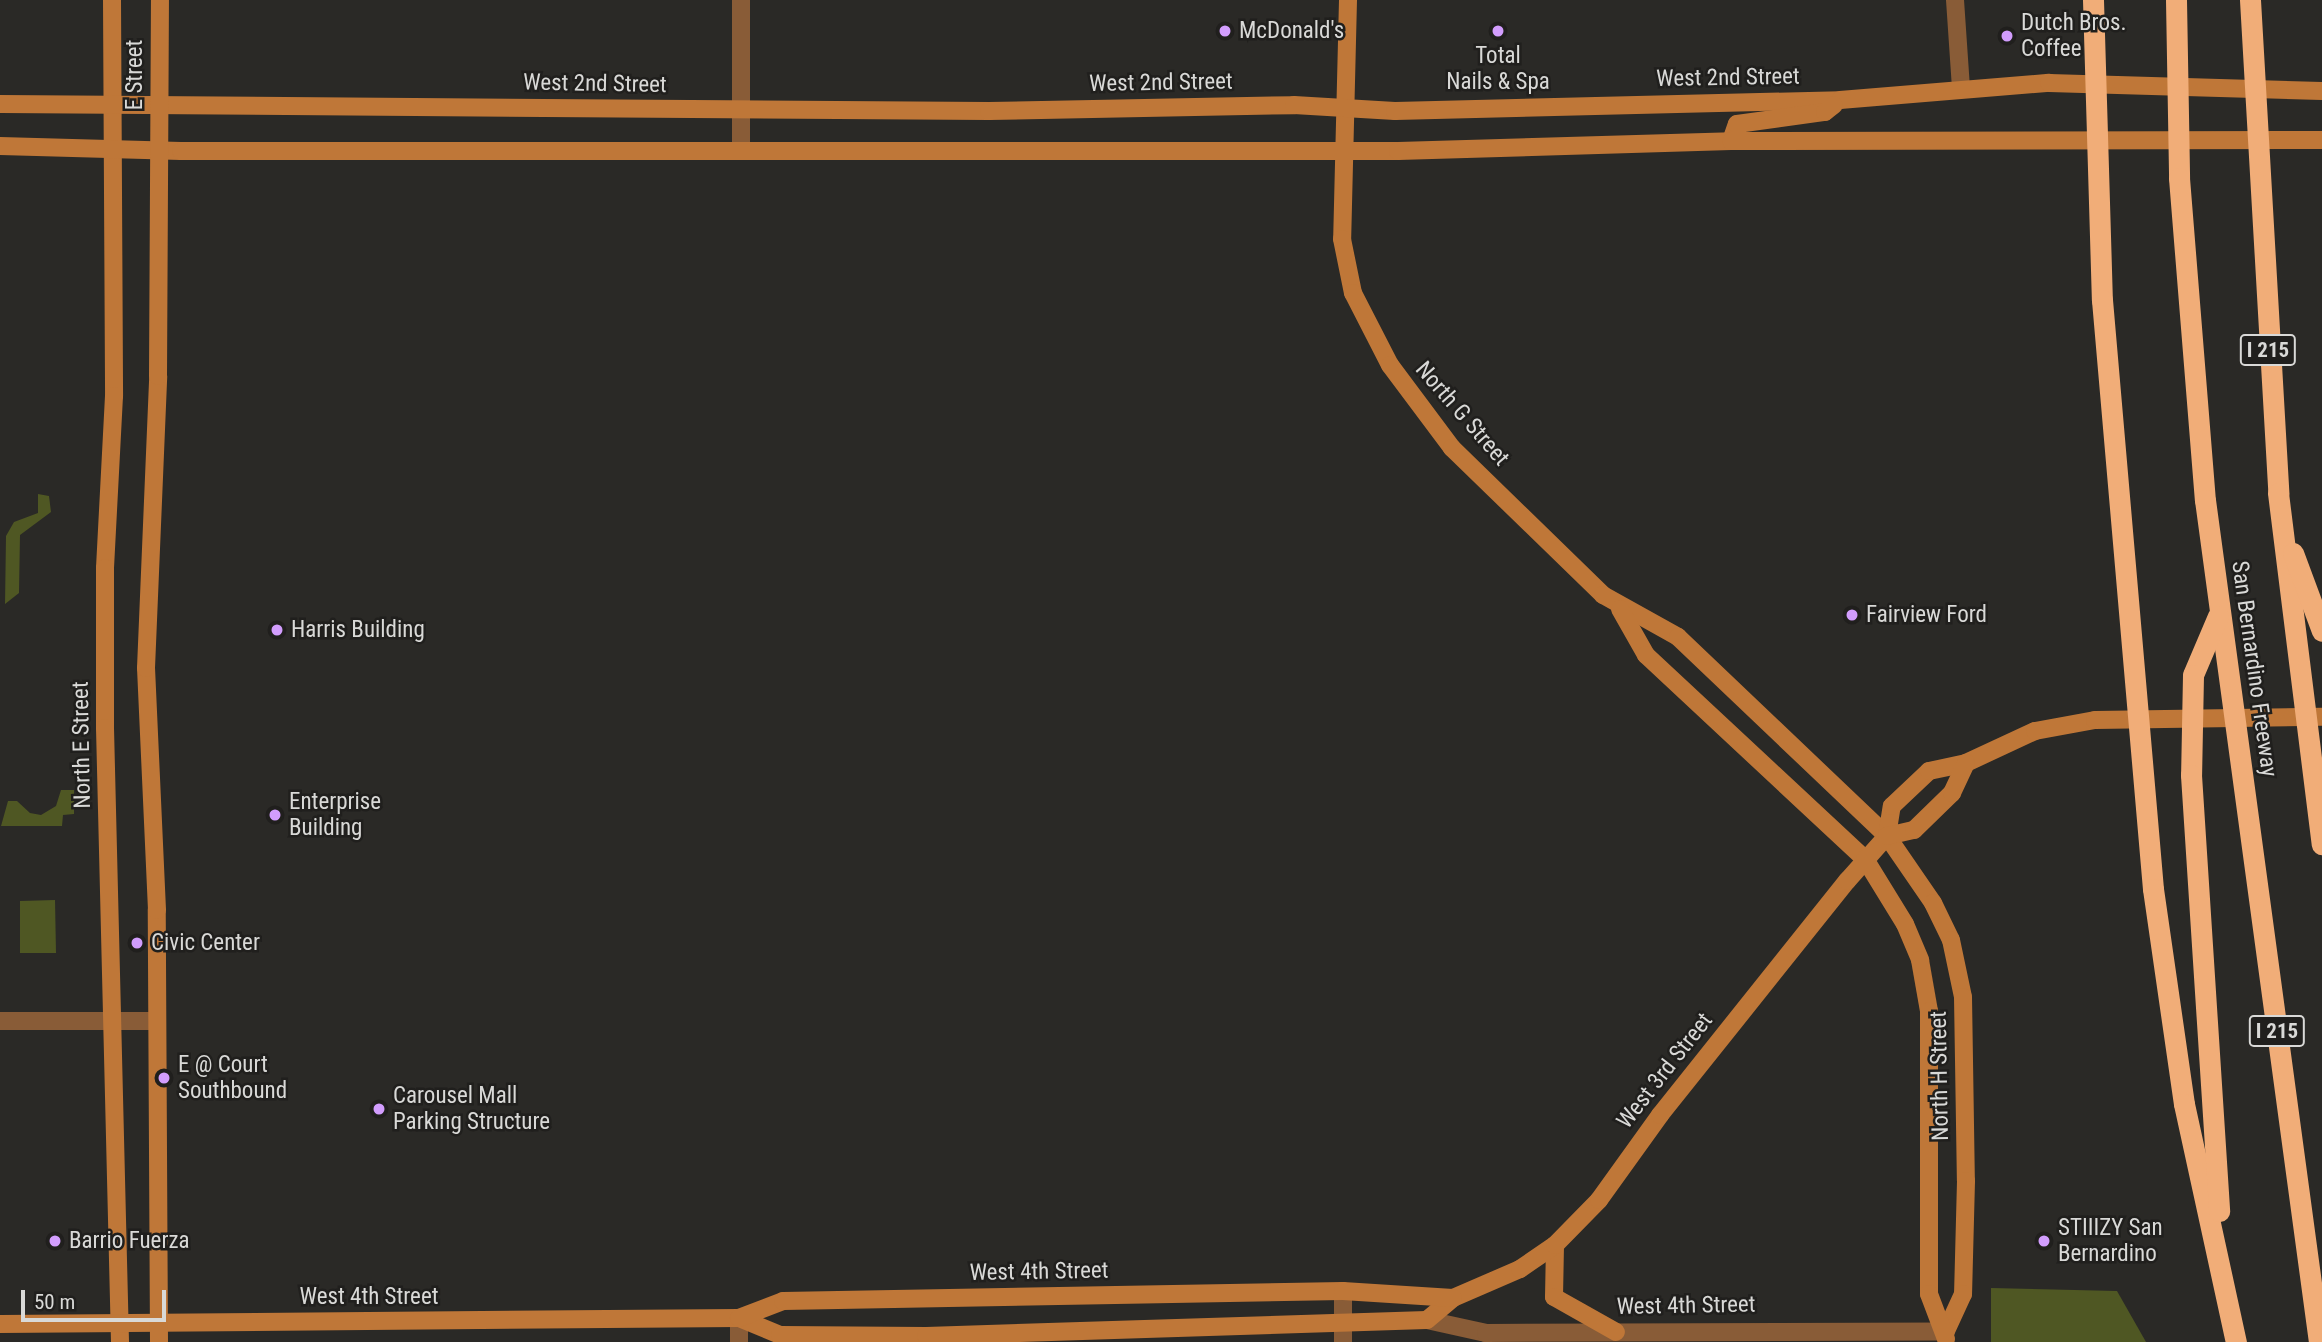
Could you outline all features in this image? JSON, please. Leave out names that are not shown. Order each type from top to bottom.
[{"type":"highway","points":[[2093,0],[2093,86],[2102,300],[2137,718],[2166,995],[2236,1342]]},
{"type":"highway","name":"San Bernardino Freeway","points":[[2176,0],[2179,178],[2193,376],[2225,662],[2319,1342]]},
{"type":"highway","name":"San Bernardino Freeway","points":[[2250,0],[2257,181],[2280,519],[2322,844]]},
{"type":"highway","points":[[2280,519],[2322,631]]},
{"type":"highway","points":[[2219,614],[2193,675],[2190,775],[2228,1342]]},
{"type":"main road","name":"E Street","points":[[112,0],[113,146]]},
{"type":"main road","name":"E Street","points":[[160,0],[160,150]]},
{"type":"main road","name":"North G Street","points":[[1348,0],[1347,149],[1342,239],[1353,293],[1373,339],[1413,401],[1452,447],[1619,608],[1646,655],[1865,859]]},
{"type":"main road","name":"West 2nd Street","points":[[0,104],[741,111],[1294,105],[1347,109],[1840,100],[1961,87],[2093,86],[2322,91]]},
{"type":"main road","points":[[1731,141],[1737,124],[1825,112],[1840,100]]},
{"type":"main road","points":[[0,146],[113,146],[160,150],[741,151],[1347,149],[1731,141],[2322,140]]},
{"type":"main road","name":"North E Street","points":[[113,146],[114,397],[105,568],[105,739],[120,1342]]},
{"type":"main road","points":[[159,1342],[157,898],[146,668],[158,376],[160,150]]},
{"type":"main road","name":"North G Street","points":[[1619,608],[1678,638],[1887,836]]},
{"type":"main road","name":"West 3rd Street","points":[[1887,836],[1892,806],[1929,771],[1966,763],[2035,732],[2095,719],[2322,718]]},
{"type":"main road","name":"West 3rd Street","points":[[1427,1320],[1453,1298],[1520,1269],[1555,1245],[1599,1200],[1660,1115],[1865,859],[1887,836],[1914,830],[1952,793],[1966,763]]},
{"type":"main road","name":"North H Street","points":[[1887,836],[1933,903],[1951,940],[1963,997],[1963,1294],[1946,1337]]},
{"type":"main road","name":"North H Street","points":[[1865,859],[1905,924],[1920,960],[1929,1011],[1929,1294],[1946,1337]]},
{"type":"main road","points":[[1555,1245],[1554,1297],[1616,1332]]},
{"type":"main road","name":"West 3rd Street","points":[[1343,1291],[1453,1298]]},
{"type":"main road","name":"West 4th Street","points":[[0,1324],[739,1318],[783,1301],[1343,1291]]},
{"type":"main road","name":"West 4th Street","points":[[739,1318],[780,1335],[926,1336],[1231,1324],[1343,1333]]},
{"type":"main road","points":[[1343,1333],[1427,1320]]},
{"type":"street","points":[[741,0],[741,151]]},
{"type":"street","points":[[1955,0],[1961,87]]},
{"type":"street","points":[[0,1021],[156,1021]]},
{"type":"street","points":[[1343,1291],[1343,1333]]},
{"type":"street","points":[[739,1318],[739,1342]]},
{"type":"street","name":"West 4th Street","points":[[1427,1320],[1486,1333],[1616,1332],[1946,1337]]},
{"type":"green space","points":[[38,494],[49,496],[51,512],[20,535],[19,593],[5,604],[6,536],[14,522],[38,513]]},
{"type":"green space","points":[[61,790],[74,790],[74,814],[63,815],[62,826],[1,826],[8,801],[17,801],[30,813],[41,815],[56,806]]},
{"type":"green space","points":[[55,900],[56,953],[20,953],[20,901]]},
{"type":"green space","points":[[1991,1288],[2117,1291],[2146,1342],[1991,1342]]},
{"type":"place","name":"McDonald's","points":[[1225,31]]},
{"type":"place","name":"Total Nails & Spa","points":[[1498,31]]},
{"type":"place","name":"Dutch Bros. Coffee","points":[[2007,36]]},
{"type":"place","name":"Fairview Ford","points":[[1852,615]]},
{"type":"place","name":"Harris Building","points":[[277,630]]},
{"type":"place","name":"Enterprise Building","points":[[275,815]]},
{"type":"place","name":"Civic Center","points":[[137,943]]},
{"type":"place","name":"E @ Court Southbound","points":[[164,1078]]},
{"type":"place","name":"Carousel Mall Parking Structure","points":[[379,1109]]},
{"type":"place","name":"Barrio Fuerza","points":[[55,1241]]},
{"type":"place","name":"STIIIZY San Bernardino","points":[[2044,1241]]}]
